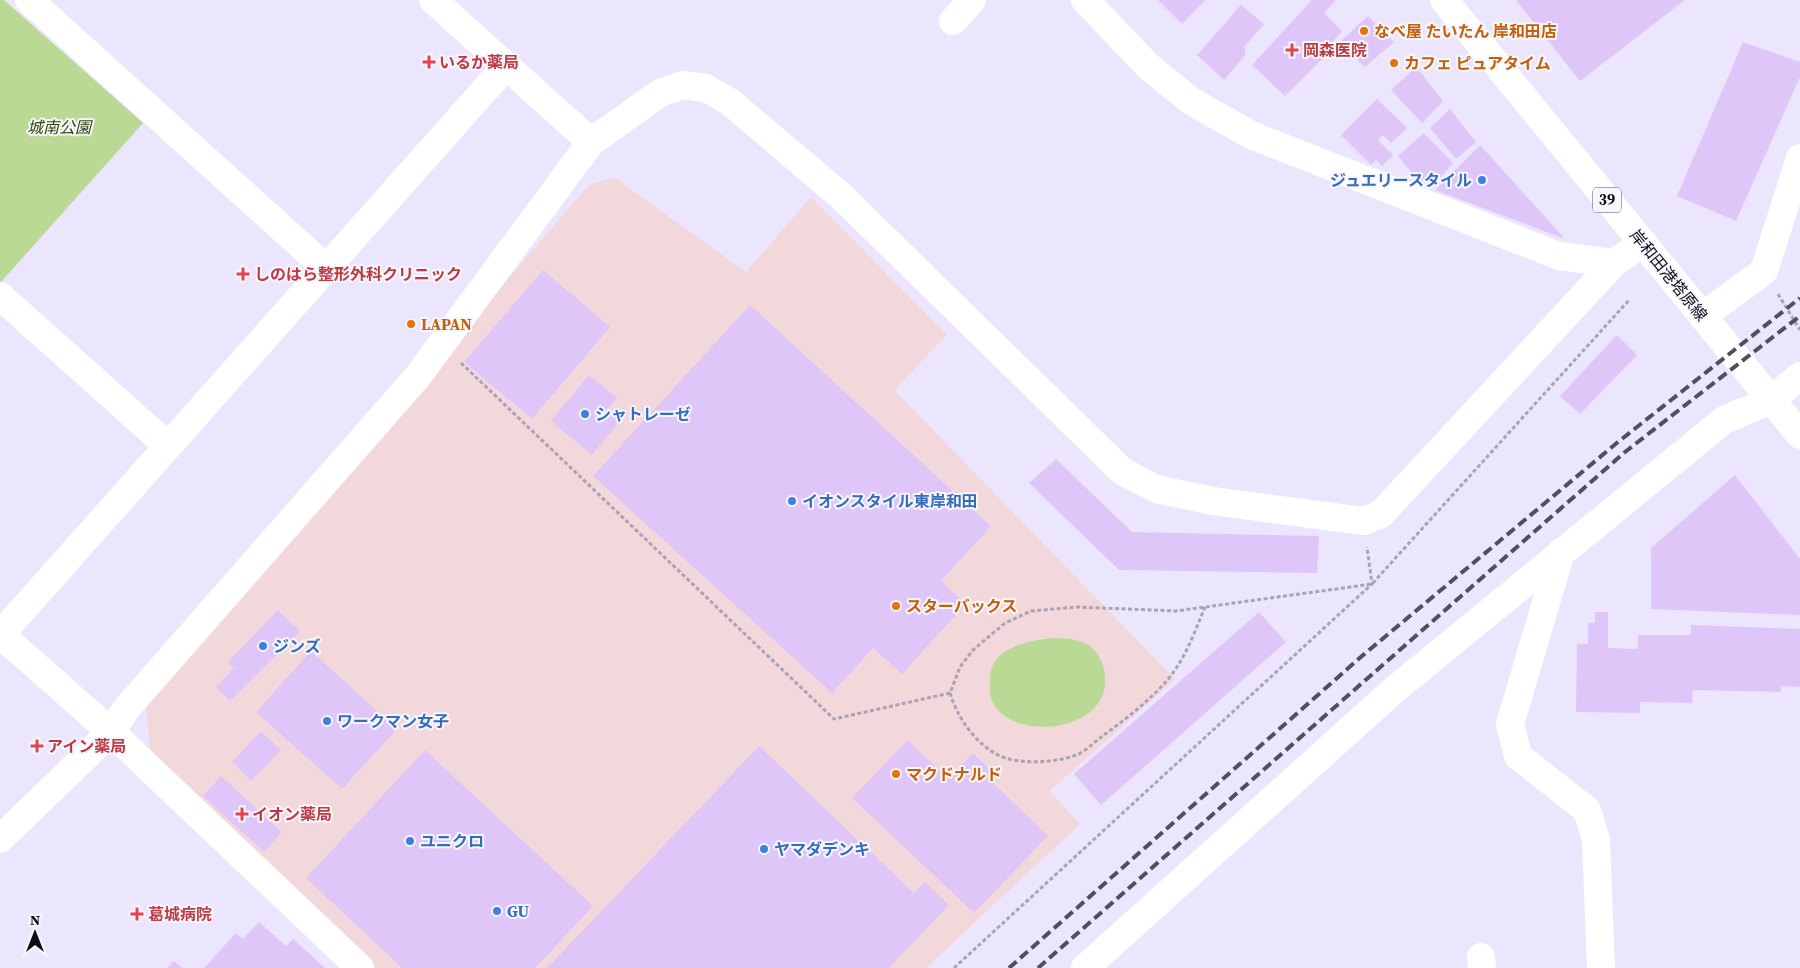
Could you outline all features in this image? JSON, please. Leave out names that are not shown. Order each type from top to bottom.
[{"type":"street","points":[[29,0],[326,268]]},
{"type":"street","points":[[434,0],[591,142]]},
{"type":"street","points":[[953,21],[972,0]]},
{"type":"street","points":[[1085,0],[1149,66],[1191,101],[1251,135],[1559,256],[1614,263]]},
{"type":"street","name":"岸和田港塔原線","points":[[1444,0],[1800,434]]},
{"type":"street","points":[[360,968],[111,732],[0,634],[506,66]]},
{"type":"street","points":[[0,839],[111,732],[126,709],[418,376],[591,142],[660,93],[683,85],[706,88],[730,102],[841,196],[1122,471],[1156,489],[1213,502],[1364,521],[1381,514],[1614,263],[1643,243]]},
{"type":"street","points":[[1703,316],[1764,271],[1800,158]]},
{"type":"street","points":[[0,296],[168,446]]},
{"type":"street","points":[[1085,968],[1394,690],[1724,420],[1771,400],[1800,376]]},
{"type":"street","points":[[1561,552],[1510,724],[1518,756],[1587,810],[1596,840],[1601,968]]},
{"type":"path","points":[[954,968],[1372,584],[1630,299]]},
{"type":"path","points":[[442,345],[834,719],[950,693]]},
{"type":"path","points":[[1364,521],[1372,584]]},
{"type":"path","points":[[1205,606],[1187,650],[1169,678],[1134,712],[1078,755],[1058,762],[999,756],[986,747],[970,730],[961,718],[950,693],[952,682],[960,667],[974,650],[1004,623],[1031,611],[1077,606],[1176,611],[1205,606],[1372,584]]},
{"type":"shaded area","points":[[614,177],[746,272],[811,197],[947,335],[894,390],[1175,679],[1050,791],[1080,824],[926,968],[376,968],[151,759],[145,698],[589,185]]},
{"type":"green space","name":"城南公園","points":[[0,0],[4,0],[143,123],[0,283]]},
{"type":"green space","points":[[1052,638],[1076,640],[1090,646],[1100,658],[1103,666],[1104,689],[1096,707],[1079,719],[1059,726],[1037,727],[1016,722],[999,711],[990,695],[992,667],[1004,652],[1013,647]]},
{"type":"building","points":[[1158,0],[1205,0],[1182,24]]},
{"type":"building","points":[[1312,0],[1336,0],[1324,13],[1342,31],[1329,46],[1331,50],[1285,96],[1252,65]]},
{"type":"building","points":[[1516,0],[1685,0],[1580,81]]},
{"type":"building","points":[[1241,5],[1264,24],[1244,47],[1246,54],[1224,80],[1197,55]]},
{"type":"building","points":[[1368,16],[1394,42],[1365,67],[1339,43]]},
{"type":"building","points":[[1743,42],[1800,62],[1800,77],[1736,221],[1677,196]]},
{"type":"building","points":[[1416,67],[1443,101],[1422,123],[1391,90]]},
{"type":"building","points":[[1377,99],[1407,128],[1391,143],[1383,135],[1378,140],[1393,155],[1382,166],[1376,160],[1371,165],[1341,135]]},
{"type":"building","points":[[1450,109],[1476,142],[1456,159],[1430,128]]},
{"type":"building","points":[[1424,133],[1453,163],[1435,184],[1427,176],[1420,183],[1398,156]]},
{"type":"building","points":[[1480,145],[1565,239],[1435,190]]},
{"type":"building","points":[[543,270],[610,327],[532,419],[464,362]]},
{"type":"building","name":"イオンスタイル東岸和田","points":[[750,305],[991,526],[941,581],[966,604],[902,674],[873,648],[832,693],[593,476]]},
{"type":"building","points":[[1617,335],[1637,355],[1580,414],[1560,396]]},
{"type":"building","name":"シャトレーゼ","points":[[589,375],[617,398],[607,409],[621,420],[592,455],[551,421]]},
{"type":"building","points":[[1056,459],[1132,532],[1319,536],[1317,573],[1119,570],[1029,483]]},
{"type":"building","points":[[1735,475],[1800,559],[1800,615],[1651,609],[1651,548]]},
{"type":"building","name":"ジンズ","points":[[278,610],[300,631],[230,701],[216,687],[234,668],[228,662]]},
{"type":"building","points":[[1259,612],[1286,642],[1101,805],[1074,774]]},
{"type":"building","points":[[1595,612],[1608,612],[1608,648],[1638,649],[1638,635],[1691,635],[1691,625],[1800,629],[1800,687],[1781,686],[1781,692],[1693,690],[1692,703],[1640,702],[1640,713],[1576,712],[1577,644],[1588,644],[1588,623],[1595,623]]},
{"type":"building","name":"ワークマン女子","points":[[311,651],[397,729],[342,789],[256,712]]},
{"type":"building","points":[[261,731],[281,750],[251,781],[232,762]]},
{"type":"building","points":[[908,740],[948,779],[973,753],[996,775],[991,781],[1048,836],[974,913],[852,798]]},
{"type":"building","name":"ヤマダデンキ","points":[[759,746],[914,893],[925,882],[949,905],[889,968],[547,968]]},
{"type":"building","points":[[425,750],[593,906],[535,968],[402,968],[306,878]]},
{"type":"building","name":"イオン薬局","points":[[221,776],[282,832],[264,852],[203,796]]},
{"type":"building","points":[[259,922],[286,946],[293,939],[325,968],[204,968],[236,933],[243,939]]},
{"type":"building","points":[[174,961],[182,968],[167,968]]},
{"type":"railway","points":[[1009,968],[1362,656],[1618,442],[1800,298]]},
{"type":"railway","points":[[1038,968],[1625,452],[1800,316]]},
{"type":"place","name":"なべ屋 たいたん 岸和田店","points":[[1364,31]]},
{"type":"place","name":"岡森医院","points":[[1292,50]]},
{"type":"place","name":"いるか薬局","points":[[429,62]]},
{"type":"place","name":"カフェ ピュアタイム","points":[[1394,63]]},
{"type":"place","name":"ジュエリースタイル","points":[[1482,180]]},
{"type":"place","name":"しのはら整形外科クリニック","points":[[243,274]]},
{"type":"place","name":"LAPAN","points":[[411,324]]},
{"type":"place","name":"シャトレーゼ","points":[[585,414]]},
{"type":"place","name":"イオンスタイル東岸和田","points":[[792,501]]},
{"type":"place","name":"スターバックス","points":[[896,606]]},
{"type":"place","name":"ジンズ","points":[[263,646]]},
{"type":"place","name":"ワークマン女子","points":[[327,721]]},
{"type":"place","name":"アイン薬局","points":[[37,746]]},
{"type":"place","name":"マクドナルド","points":[[896,774]]},
{"type":"place","name":"イオン薬局","points":[[242,814]]},
{"type":"place","name":"ユニクロ","points":[[410,841]]},
{"type":"place","name":"ヤマダデンキ","points":[[764,849]]},
{"type":"place","name":"GU","points":[[497,911]]},
{"type":"place","name":"葛城病院","points":[[137,914]]}]
